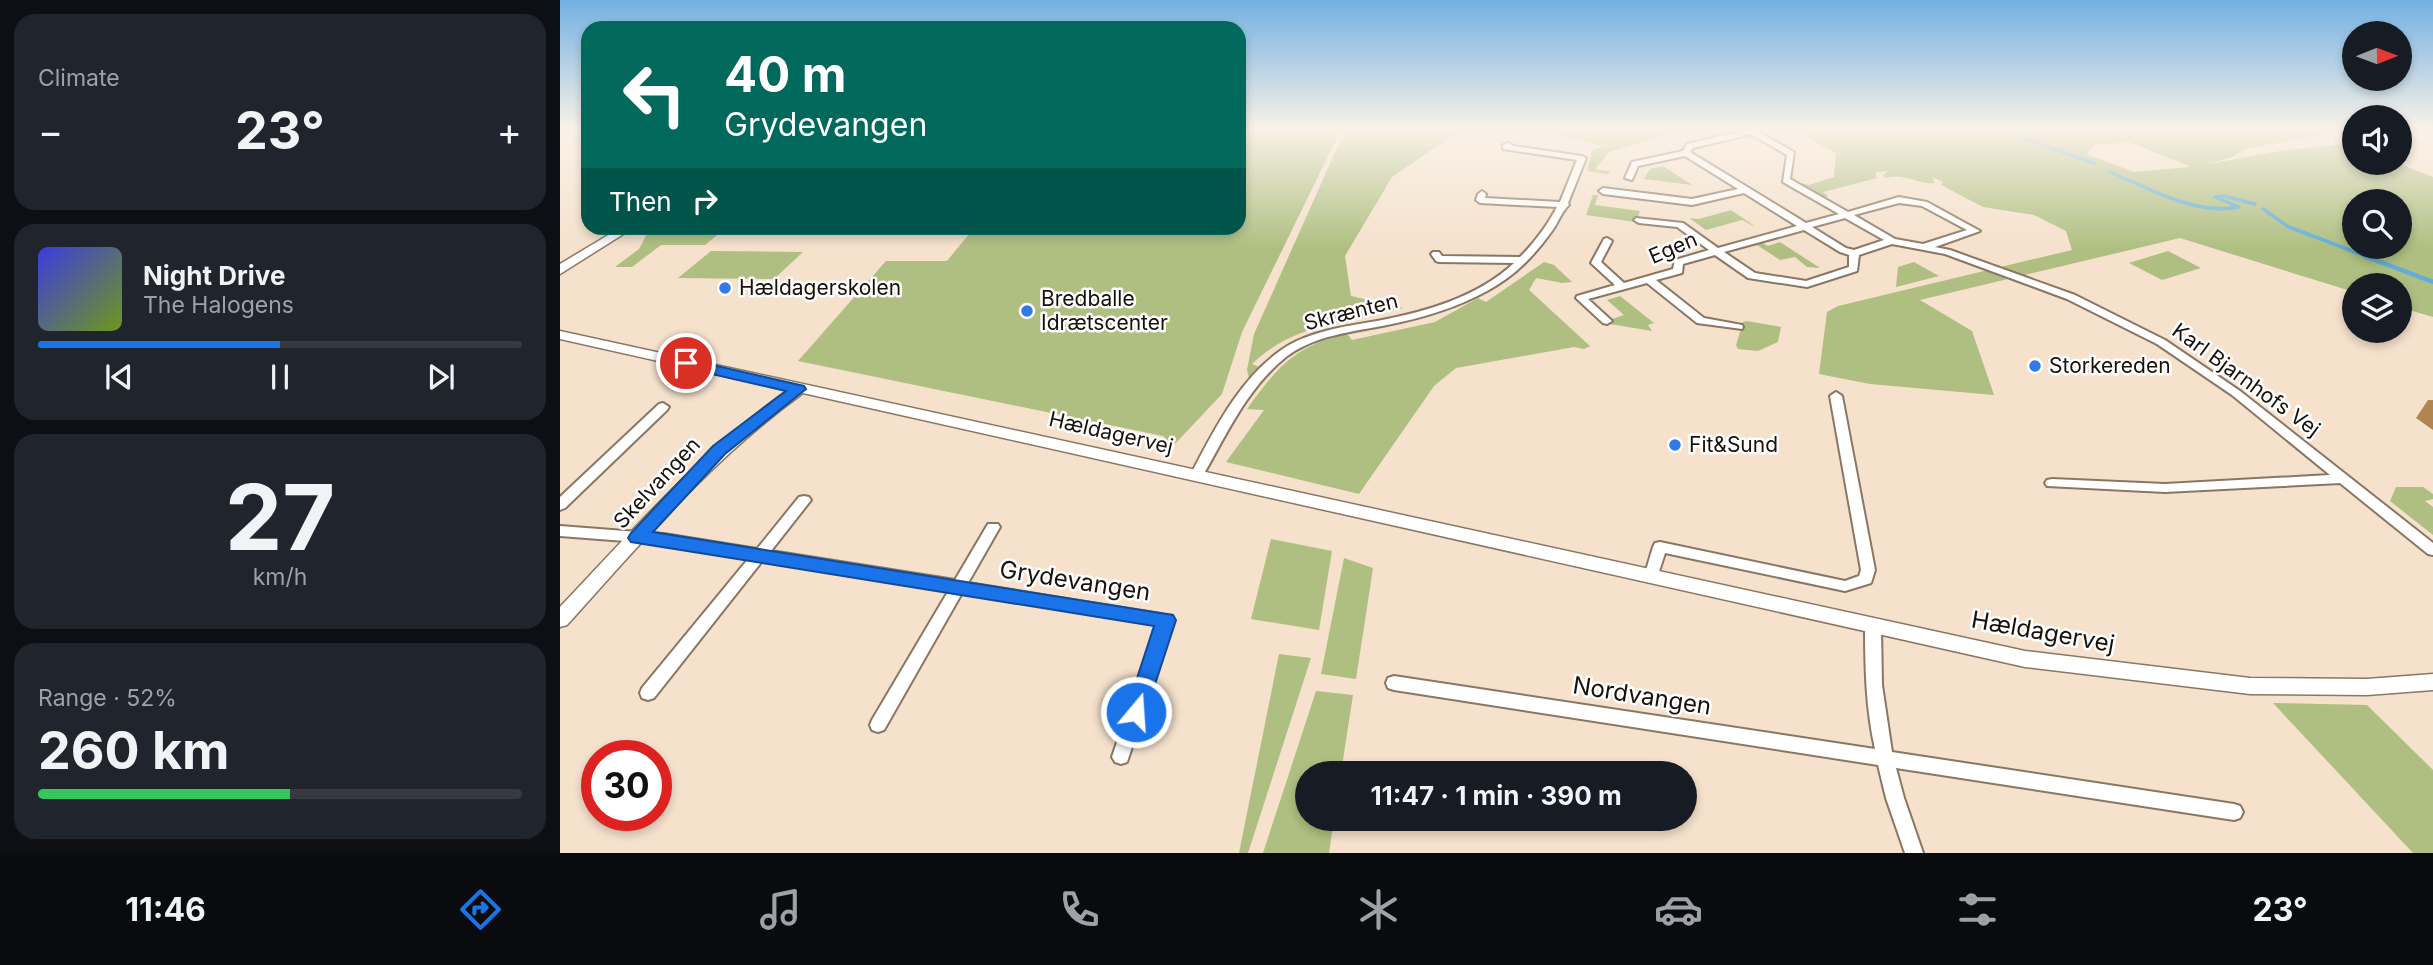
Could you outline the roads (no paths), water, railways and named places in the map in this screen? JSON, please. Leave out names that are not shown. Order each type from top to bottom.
[{"type":"street","name":"Skrænten","points":[[1196,477],[1263,372],[1282,355],[1304,341],[1332,332],[1410,318],[1472,295],[1525,260],[1554,226],[1578,170]]},
{"type":"street","points":[[1629,177],[1632,170]]},
{"type":"street","points":[[1713,170],[1843,250],[1854,253],[1892,241]]},
{"type":"street","points":[[1788,170],[1786,180],[1892,241]]},
{"type":"street","points":[[1603,191],[1692,202],[1745,190]]},
{"type":"street","points":[[1482,194],[1480,200],[1565,205]]},
{"type":"street","name":"Egen","points":[[1608,321],[1581,298],[1678,271],[1678,262],[1899,200],[1924,204],[1975,231],[1924,247]]},
{"type":"street","name":"Egen","points":[[1639,220],[1680,225],[1716,251]]},
{"type":"street","points":[[560,270],[616,235]]},
{"type":"street","points":[[1607,241],[1596,263],[1622,286]]},
{"type":"street","name":"Karl Bjarnhofs Vej","points":[[1892,241],[1924,247],[1982,264],[2070,297],[2161,342],[2236,393],[2433,550]]},
{"type":"street","points":[[1716,251],[1752,276],[1807,284],[1854,268],[1854,253]]},
{"type":"street","points":[[1436,254],[1439,259],[1525,260]]},
{"type":"street","points":[[1648,279],[1701,321],[1738,327]]},
{"type":"street","name":"Hældagervej","points":[[560,335],[2025,659],[2249,686],[2367,687],[2433,682]]},
{"type":"street","name":"Skelvangen","points":[[560,620],[719,450],[764,412],[799,389]]},
{"type":"street","points":[[1651,577],[1660,547],[1845,586],[1866,579],[1868,569],[1836,396]]},
{"type":"street","points":[[560,505],[663,407]]},
{"type":"street","points":[[2052,484],[2165,488],[2345,478]]},
{"type":"street","points":[[648,693],[804,500]]},
{"type":"street","name":"Grydevangen","points":[[878,725],[993,527]]},
{"type":"street","name":"Grydevangen","points":[[560,531],[637,538],[759,555],[1166,620],[1121,757]]},
{"type":"street","points":[[1873,627],[1871,674],[1883,757],[1914,853]]},
{"type":"street","name":"Nordvangen","points":[[1394,683],[2234,812]]},
{"type":"waterway","points":[[2110,172],[2173,199],[2206,208],[2239,207],[2215,197],[2224,196],[2255,204]]},
{"type":"waterway","points":[[2263,209],[2289,227],[2342,247]]},
{"type":"waterway","points":[[2372,259],[2433,282]]},
{"type":"place","name":"Hældagerskolen","points":[[725,288]]},
{"type":"place","name":"Bredballe Idrætscenter","points":[[1027,311]]},
{"type":"place","name":"Storkereden","points":[[2035,366]]},
{"type":"place","name":"Fit&Sund","points":[[1675,445]]}]
